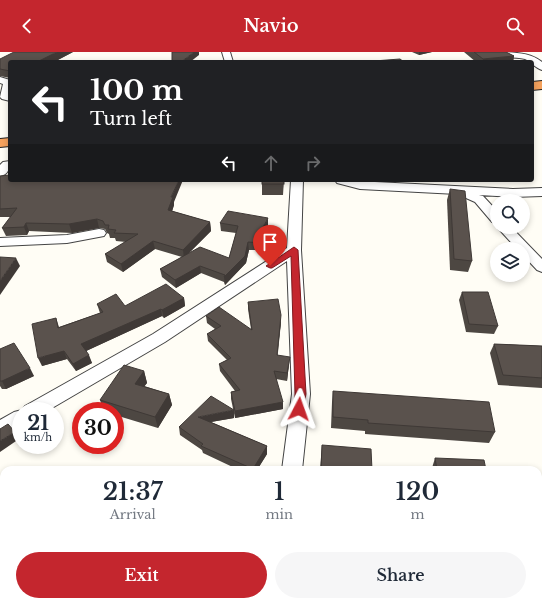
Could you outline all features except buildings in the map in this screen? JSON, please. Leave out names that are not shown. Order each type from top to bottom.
[{"type":"street","points":[[505,55],[525,56],[534,59],[542,66]]},
{"type":"street","points":[[8,82],[5,97],[8,98]]},
{"type":"street","points":[[0,173],[8,164]]},
{"type":"street","points":[[292,466],[300,394],[294,250],[297,182]]},
{"type":"street","points":[[349,182],[360,185],[514,193],[542,192]]},
{"type":"street","points":[[457,190],[478,199],[490,212]]},
{"type":"street","points":[[0,242],[67,239],[99,233]]},
{"type":"street","points":[[511,234],[542,267]]},
{"type":"street","points":[[48,402],[159,338],[294,250]]},
{"type":"street","points":[[0,429],[12,422]]},
{"type":"route","points":[[270,266],[294,250],[300,394],[299,409]]}]
